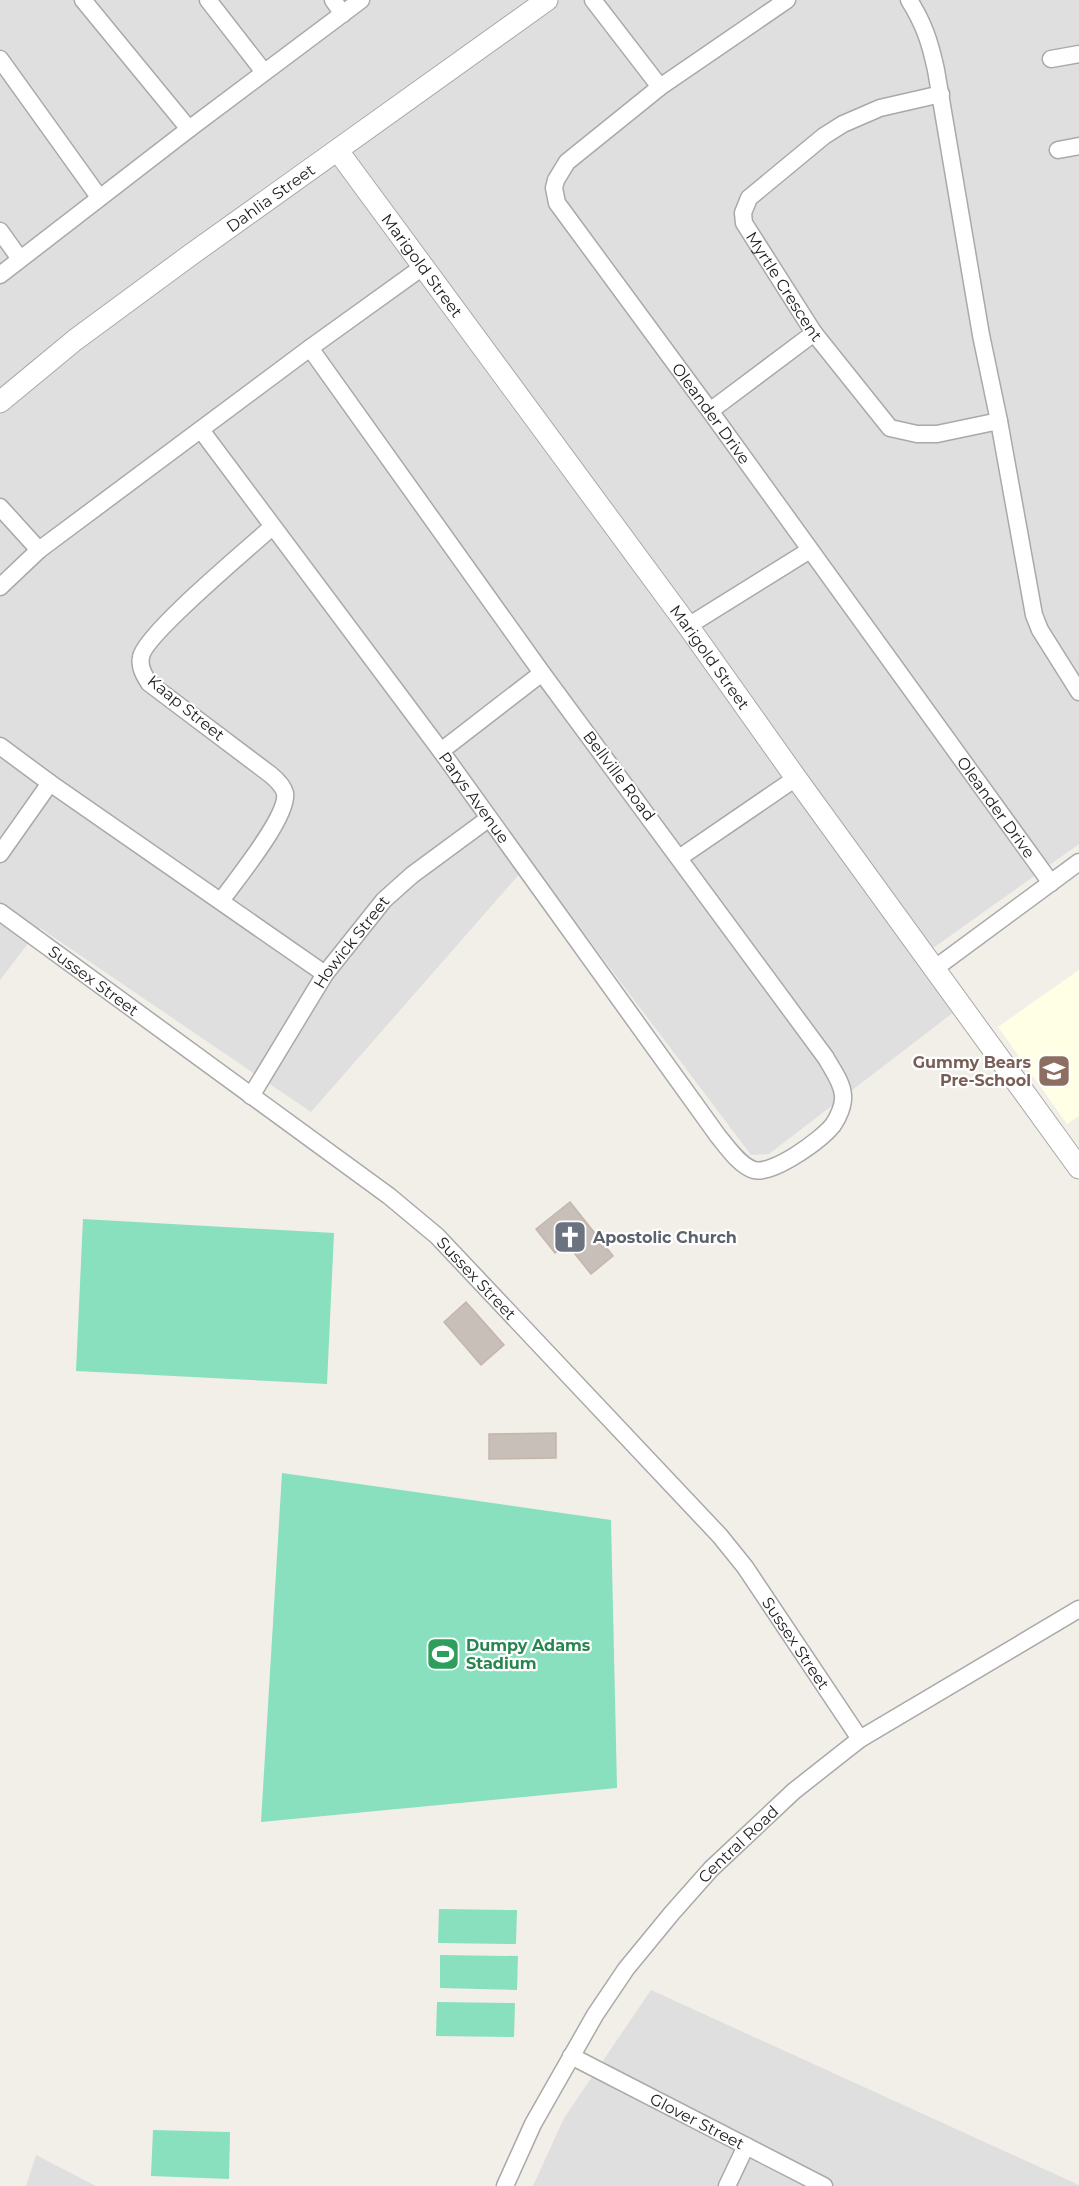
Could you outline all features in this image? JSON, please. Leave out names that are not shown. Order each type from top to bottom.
[{"type":"street","points":[[83,0],[189,129]]},
{"type":"street","points":[[208,0],[264,72]]},
{"type":"street","points":[[333,0],[344,14]]},
{"type":"street","points":[[0,275],[99,197],[361,0]]},
{"type":"street","name":"Dahlia Street","points":[[0,402],[104,319],[189,256],[547,0]]},
{"type":"street","points":[[593,0],[660,87]]},
{"type":"street","name":"Oleander Drive","points":[[787,0],[660,87],[567,162],[559,173],[554,188],[556,203],[710,411],[1051,883]]},
{"type":"street","points":[[909,0],[924,25],[931,44],[981,335],[1034,615],[1040,630],[1079,692]]},
{"type":"street","points":[[1051,59],[1079,54]]},
{"type":"street","points":[[0,59],[99,197]]},
{"type":"street","name":"Myrtle Crescent","points":[[941,94],[880,108],[843,124],[824,136],[749,198],[743,213],[744,224],[814,333],[890,428],[917,434],[936,434],[999,421]]},
{"type":"street","points":[[1058,150],[1079,146]]},
{"type":"street","name":"Marigold Street","points":[[338,151],[688,626],[1079,1168]]},
{"type":"street","points":[[0,231],[20,259]]},
{"type":"street","points":[[0,587],[39,550],[424,266]]},
{"type":"street","points":[[710,411],[814,333]]},
{"type":"street","name":"Bellville Road","points":[[310,348],[542,673],[826,1058],[843,1097],[840,1111],[833,1125],[820,1138],[774,1167],[755,1171],[744,1165]]},
{"type":"street","name":"Parys Avenue","points":[[201,430],[441,751],[718,1136],[744,1165]]},
{"type":"street","points":[[0,507],[39,550]]},
{"type":"street","name":"Kaap Street","points":[[221,901],[279,819],[285,796],[282,787],[272,774],[149,682],[143,673],[141,655],[147,643],[191,599],[272,527]]},
{"type":"street","points":[[688,626],[810,550]]},
{"type":"street","points":[[441,751],[542,673]]},
{"type":"street","points":[[0,746],[325,974]]},
{"type":"street","points":[[679,858],[796,778]]},
{"type":"street","points":[[0,854],[50,783]]},
{"type":"street","name":"Howick Street","points":[[251,1096],[325,974],[384,900],[412,875],[488,819]]},
{"type":"street","points":[[934,969],[1079,862]]},
{"type":"street","name":"Sussex Street","points":[[0,912],[396,1202],[437,1236],[720,1536],[745,1567],[860,1739]]},
{"type":"street","name":"Central Road","points":[[504,2186],[533,2124],[571,2056],[626,1969],[696,1887],[761,1820],[860,1739],[1079,1609]]},
{"type":"street","name":"Glover Street","points":[[571,2056],[824,2186]]},
{"type":"street","points":[[727,2186],[746,2146]]},
{"type":"shaded area","points":[[0,0],[1079,0],[1079,844],[915,961],[954,1012],[769,1154],[751,1155],[530,862],[311,1112],[40,928],[0,980]]},
{"type":"shaded area","name":"Gummy Bears Pre-School","points":[[1079,970],[1079,1116],[1067,1124],[998,1027]]},
{"type":"shaded area","points":[[651,1990],[1079,2186],[533,2186],[564,2118]]},
{"type":"shaded area","points":[[36,2155],[96,2186],[26,2186]]},
{"type":"green space","points":[[83,1219],[334,1233],[327,1384],[76,1371]]},
{"type":"green space","name":"Dumpy Adams Stadium","points":[[282,1473],[611,1520],[617,1788],[261,1822]]},
{"type":"green space","points":[[439,1909],[517,1910],[516,1944],[438,1943]]},
{"type":"green space","points":[[440,1955],[518,1956],[517,1990],[440,1988]]},
{"type":"green space","points":[[437,2002],[515,2003],[514,2037],[436,2036]]},
{"type":"green space","points":[[153,2130],[230,2132],[229,2179],[151,2176]]},
{"type":"building","name":"Apostolic Church","points":[[570,1202],[613,1256],[591,1274],[567,1244],[555,1253],[536,1229]]},
{"type":"building","points":[[466,1302],[504,1345],[481,1365],[444,1322]]},
{"type":"building","points":[[556,1433],[556,1458],[489,1459],[489,1434]]},
{"type":"place","name":"Gummy Bears Pre-School","points":[[1054,1071]]},
{"type":"place","name":"Apostolic Church","points":[[570,1237]]},
{"type":"place","name":"Dumpy Adams Stadium","points":[[443,1654]]}]
